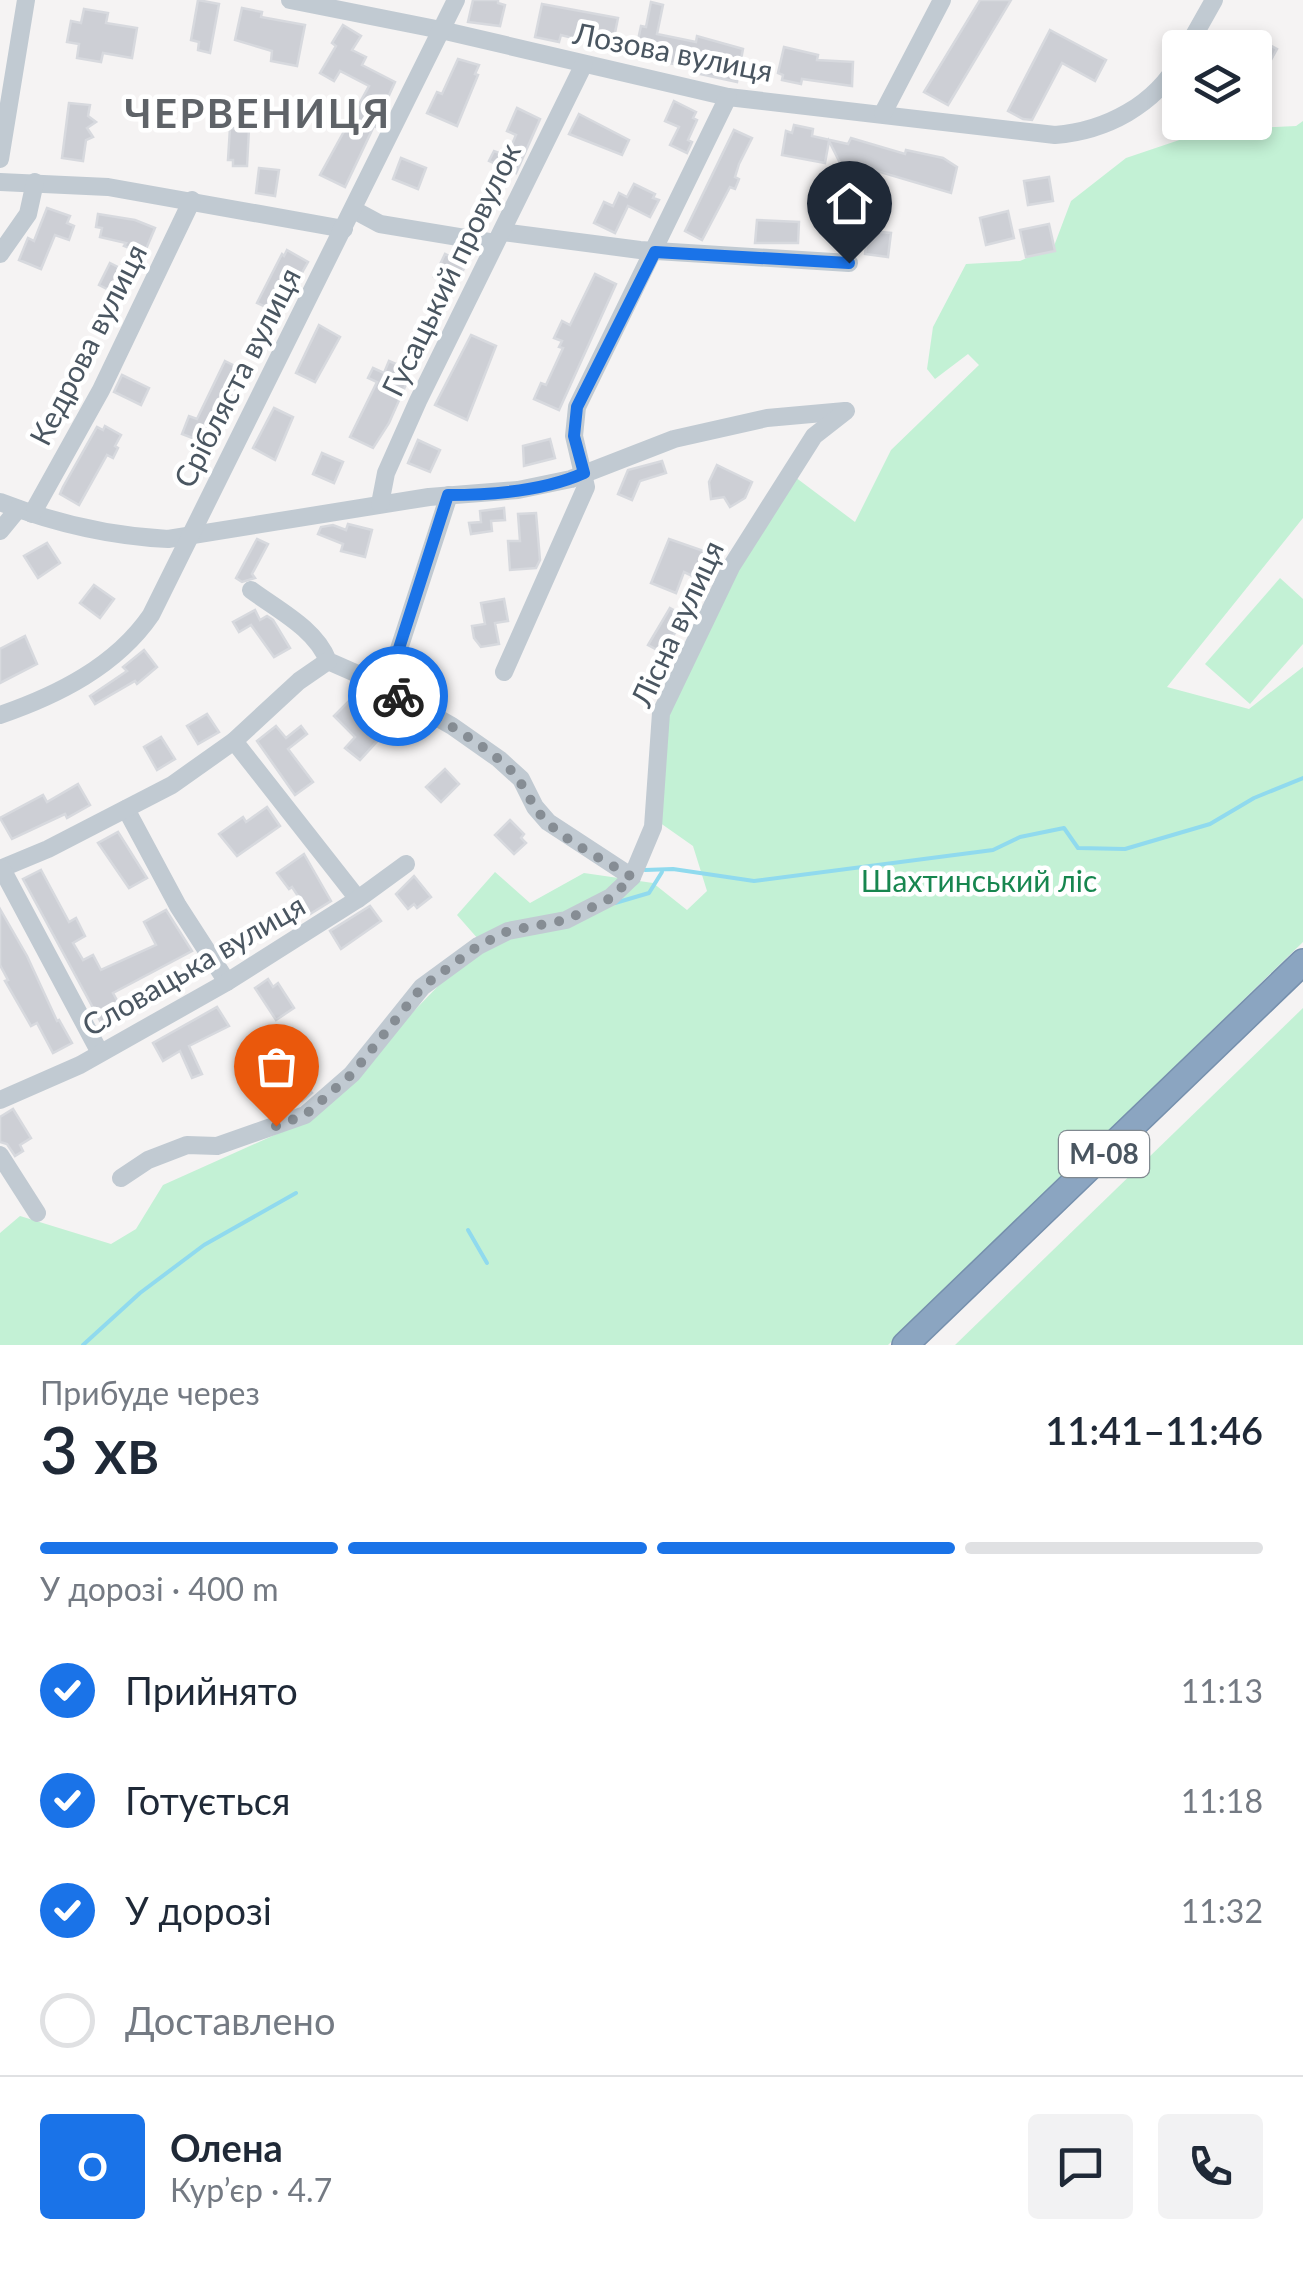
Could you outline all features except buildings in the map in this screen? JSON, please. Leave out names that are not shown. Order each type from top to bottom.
[{"type":"highway","name":"М-08","points":[[905,1345],[1303,962]]},
{"type":"street","points":[[0,159],[26,0]]},
{"type":"street","name":"Лозова вулиця","points":[[290,0],[441,30],[728,98],[1055,135],[1098,127],[1162,88]]},
{"type":"street","name":"Срібляста вулиця","points":[[0,715],[60,692],[139,633],[159,600],[456,0]]},
{"type":"street","points":[[883,113],[942,0]]},
{"type":"street","points":[[1197,30],[1214,0]]},
{"type":"street","name":"Гусацький провулок","points":[[380,504],[386,473],[418,402],[584,64]]},
{"type":"street","points":[[504,672],[586,487],[574,436],[577,407],[728,98]]},
{"type":"street","points":[[0,182],[108,187],[344,229]]},
{"type":"street","points":[[0,254],[28,214],[35,182]]},
{"type":"street","name":"Кедрова вулиця","points":[[0,531],[25,512],[101,390],[192,200]]},
{"type":"street","points":[[354,210],[380,224],[499,237],[655,252],[849,263]]},
{"type":"street","name":"Лісна вулиця","points":[[121,1178],[148,1160],[188,1145],[217,1146],[305,1115],[352,1074],[422,987],[478,946],[508,931],[566,920],[611,898],[632,877],[653,827],[660,713],[730,567],[814,436],[846,411],[767,418],[674,438],[584,473]]},
{"type":"street","points":[[0,502],[25,512],[130,537],[168,540],[380,504],[490,494],[572,479],[584,473]]},
{"type":"street","points":[[386,689],[448,495]]},
{"type":"street","points":[[251,590],[302,628],[323,649],[328,661],[452,726],[499,759],[521,779],[535,807],[548,822],[632,877]]},
{"type":"street","points":[[99,1051],[1,869],[172,785],[234,742],[299,681],[328,661]]},
{"type":"street","points":[[234,742],[358,899]]},
{"type":"street","points":[[126,809],[178,906],[227,982]]},
{"type":"street","name":"Словацька вулиця","points":[[0,1100],[80,1065],[227,982],[406,864]]},
{"type":"street","points":[[0,1155],[37,1214]]},
{"type":"green space","name":"Шахтинський ліс","points":[[1303,121],[1303,518],[1167,687],[1249,709],[1303,667],[1303,942],[888,1345],[0,1345],[0,1233],[20,1216],[111,1244],[136,1229],[163,1185],[308,1120],[444,980],[486,948],[457,915],[495,872],[530,903],[584,873],[653,883],[687,910],[707,891],[693,846],[656,820],[657,740],[678,672],[791,474],[855,522],[891,450],[979,365],[968,354],[935,379],[927,369],[933,327],[966,264],[1020,261],[1054,246],[1071,201],[1126,158],[1179,140],[1272,140],[1272,127],[1296,126]]},
{"type":"green space","points":[[1280,578],[1303,599],[1303,644],[1250,704],[1205,664]]},
{"type":"green space","points":[[1303,1008],[1303,1345],[955,1345]]},
{"type":"waterway","points":[[645,870],[673,869],[754,881],[993,850],[1020,837],[1064,828],[1078,848],[1125,849],[1210,824],[1254,798],[1303,778]]},
{"type":"waterway","points":[[615,903],[649,893],[662,872]]},
{"type":"waterway","points":[[83,1345],[140,1293],[204,1245],[296,1193]]},
{"type":"waterway","points":[[468,1230],[487,1263]]},
{"type":"way so far","points":[[276,1126],[305,1115],[352,1074],[422,987],[478,946],[508,931],[566,920],[611,898],[632,877],[548,822],[535,807],[521,779],[499,759],[452,726],[398,696]]},
{"type":"district","name":"ЧЕРВЕНИЦЯ","points":[[258,114]]},
{"type":"route","points":[[398,696],[386,689],[448,495],[518,490],[584,473],[574,436],[577,407],[655,252],[849,263]]}]
